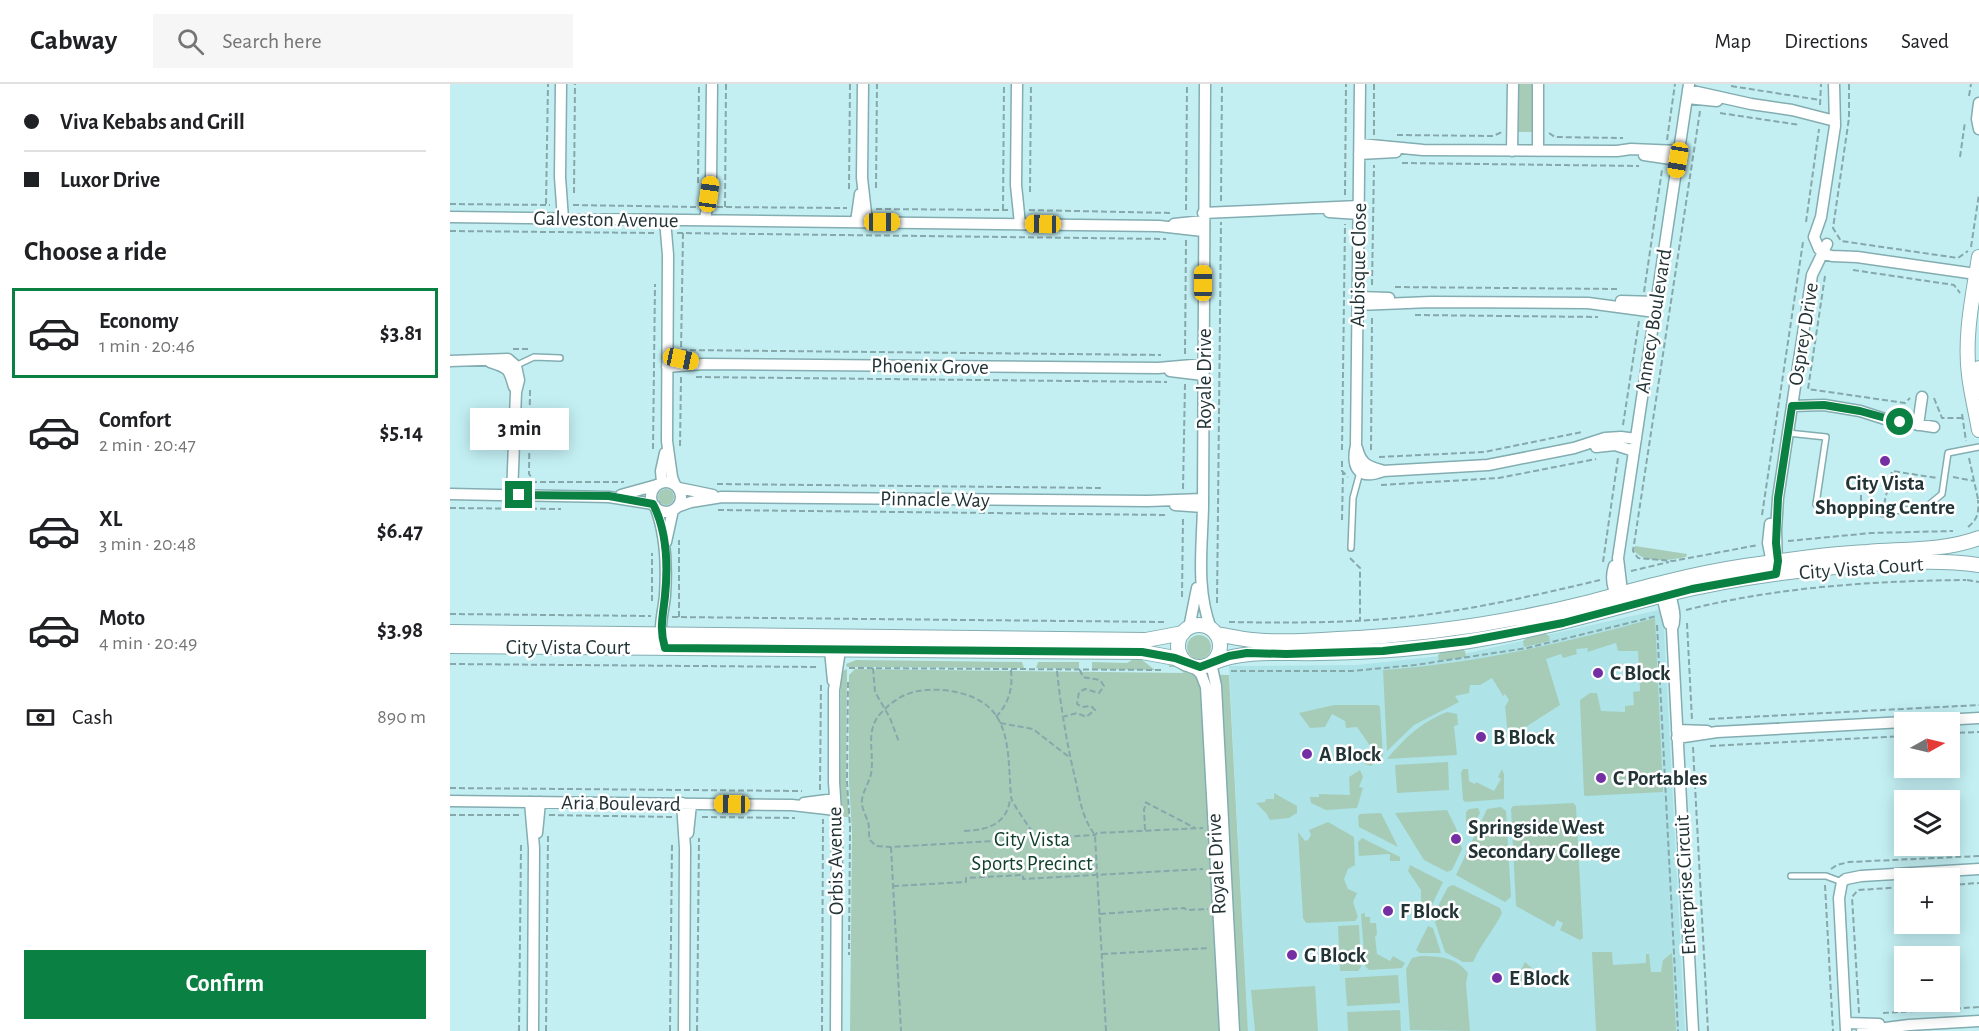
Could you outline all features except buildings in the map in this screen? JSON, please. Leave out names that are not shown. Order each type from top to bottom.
[{"type":"street","points":[[559,219],[555,205],[560,177],[561,84]]},
{"type":"street","points":[[706,220],[711,180],[712,84]]},
{"type":"street","points":[[862,222],[863,84]]},
{"type":"street","points":[[1016,224],[1011,210],[1016,185],[1017,84]]},
{"type":"street","name":"Royale Drive","points":[[1200,567],[1203,503],[1205,84]]},
{"type":"street","name":"Aubisque Close","points":[[1360,84],[1356,445],[1363,469]]},
{"type":"street","points":[[1512,151],[1513,84]]},
{"type":"street","points":[[1538,84],[1538,151]]},
{"type":"street","points":[[1834,84],[1835,116],[1821,217],[1824,248],[1832,248],[1857,257],[1978,275]]},
{"type":"street","points":[[1688,91],[1750,104],[1835,116]]},
{"type":"street","points":[[1688,91],[1700,105],[1750,104]]},
{"type":"street","name":"Annecy Boulevard","points":[[1621,598],[1612,582],[1613,571],[1618,558],[1688,91]]},
{"type":"street","points":[[1979,103],[1979,129]]},
{"type":"street","points":[[1792,110],[1820,105],[1835,116]]},
{"type":"street","points":[[1360,149],[1617,151],[1631,148],[1679,156]]},
{"type":"street","points":[[706,220],[720,207],[711,180]]},
{"type":"street","name":"Galveston Avenue","points":[[450,217],[1158,226],[1203,217],[1220,209],[1359,210]]},
{"type":"street","points":[[665,545],[675,508],[681,498],[672,477],[667,441],[668,255],[674,233],[669,220]]},
{"type":"street","name":"Osprey Drive","points":[[1775,565],[1778,498],[1812,275],[1824,248]]},
{"type":"street","points":[[1975,253],[1978,275],[1968,342],[1968,373],[1979,430]]},
{"type":"street","points":[[1358,301],[1588,303],[1627,300],[1656,307]]},
{"type":"street","name":"Phoenix Grove","points":[[667,363],[681,359],[703,364],[1204,369]]},
{"type":"street","points":[[450,361],[487,361],[512,368],[517,388],[515,495]]},
{"type":"street","points":[[1976,413],[1979,368]]},
{"type":"street","points":[[1794,394],[1824,405],[1934,428]]},
{"type":"street","points":[[1918,425],[1923,396]]},
{"type":"street","points":[[1792,406],[1824,405]]},
{"type":"street","points":[[1574,449],[1605,438],[1636,439]]},
{"type":"street","points":[[665,639],[670,617],[665,594],[665,545],[652,491],[659,484],[667,441]]},
{"type":"street","points":[[1363,469],[1383,471],[1488,465],[1574,449],[1615,445],[1634,451]]},
{"type":"street","points":[[450,494],[609,496],[635,492],[659,484],[677,487]]},
{"type":"street","name":"Pinnacle Way","points":[[677,487],[722,497]]},
{"type":"street","points":[[609,496],[654,505],[663,511],[675,508]]},
{"type":"street","name":"Pinnacle Way","points":[[675,508],[691,502],[722,497],[1203,503]]},
{"type":"street","name":"Osprey Drive","points":[[1775,565],[1768,543],[1769,530],[1778,498]]},
{"type":"street","name":"City Vista Court","points":[[1212,663],[1229,656],[1247,653],[1383,651],[1468,641],[1563,623],[1621,598],[1683,577],[1849,553],[1938,548],[1964,544],[1979,538]]},
{"type":"street","name":"City Vista Court","points":[[1214,632],[1260,641],[1403,635],[1506,620],[1621,598],[1666,595],[1775,565],[1964,563],[1979,565]]},
{"type":"street","points":[[1200,567],[1204,608],[1220,646],[1212,663],[1200,667],[1190,665],[1179,652],[1180,639],[1186,631],[1196,595],[1200,567]]},
{"type":"street","name":"Enterprise Circuit","points":[[1666,595],[1674,612],[1675,623],[1672,629]]},
{"type":"street","name":"Enterprise Circuit","points":[[1666,595],[1672,629],[1693,1031]]},
{"type":"street","points":[[1186,631],[1200,626],[1214,632]]},
{"type":"street","name":"City Vista Court","points":[[450,632],[665,639],[1146,640],[1186,631]]},
{"type":"street","name":"City Vista Court","points":[[450,646],[665,639],[835,650],[1142,652],[1156,653],[1190,665]]},
{"type":"street","name":"Orbis Avenue","points":[[835,650],[836,1031]]},
{"type":"street","name":"Royale Drive","points":[[1212,663],[1216,686],[1234,1031]]},
{"type":"street","name":"Royale Drive","points":[[1190,665],[1201,674],[1206,687],[1225,1031]]},
{"type":"street","points":[[1677,734],[1979,718]]},
{"type":"street","name":"Aria Boulevard","points":[[450,801],[792,805],[820,800],[835,804]]},
{"type":"street","points":[[532,1031],[534,848],[540,815],[535,802]]},
{"type":"street","points":[[684,1031],[685,848],[690,817],[686,804]]},
{"type":"street","points":[[1979,869],[1852,877],[1842,882],[1839,898],[1846,1027],[1979,1021]]},
{"type":"lane","points":[[512,368],[534,357],[560,358]]},
{"type":"lane","points":[[1788,433],[1826,437],[1816,504],[1887,514],[1893,511],[1925,508],[1942,494],[1948,453],[1979,447]]},
{"type":"lane","points":[[1351,548],[1353,498],[1356,483],[1363,469]]},
{"type":"lane","points":[[1791,876],[1826,876],[1842,882]]},
{"type":"path","points":[[548,84],[555,205]]},
{"type":"path","points":[[574,194],[575,84]]},
{"type":"path","points":[[698,185],[699,84]]},
{"type":"path","points":[[726,84],[720,207],[1175,213]]},
{"type":"path","points":[[850,84],[862,209]]},
{"type":"path","points":[[862,209],[877,84]]},
{"type":"path","points":[[1004,84],[1011,210]]},
{"type":"path","points":[[1029,199],[1031,84]]},
{"type":"path","points":[[1216,613],[1222,84]]},
{"type":"path","points":[[1346,84],[1342,471],[1356,483]]},
{"type":"path","points":[[1374,84],[1370,449],[1378,457],[1484,452],[1589,431]]},
{"type":"path","points":[[1726,86],[1820,105],[1821,84]]},
{"type":"path","points":[[1849,84],[1850,118],[1833,228],[1841,240],[1958,258],[1975,253]]},
{"type":"path","points":[[1759,536],[1757,545],[1673,561],[1638,558],[1633,551],[1700,105],[1808,126]]},
{"type":"path","points":[[1398,135],[1493,136],[1502,132],[1502,123]]},
{"type":"path","points":[[1805,231],[1819,128]]},
{"type":"path","points":[[1538,133],[1549,133],[1555,136],[1622,138]]},
{"type":"path","points":[[1397,163],[1640,166]]},
{"type":"path","points":[[450,204],[698,207],[706,220],[698,234]]},
{"type":"path","points":[[450,231],[1174,240]]},
{"type":"path","points":[[674,233],[681,359],[680,451]]},
{"type":"path","points":[[1761,525],[1803,242]]},
{"type":"path","points":[[1825,277],[1808,389],[1905,403],[1923,396],[1942,418],[1962,418]]},
{"type":"path","points":[[653,450],[655,280]]},
{"type":"path","points":[[1396,287],[1620,290]]},
{"type":"path","points":[[1407,315],[1605,317]]},
{"type":"path","points":[[681,359],[1161,355]]},
{"type":"path","points":[[693,377],[1173,382]]},
{"type":"path","points":[[517,388],[530,382],[529,474],[536,482],[630,482]]},
{"type":"path","points":[[1381,485],[1499,478],[1596,459]]},
{"type":"path","points":[[1875,503],[1885,504],[1892,471],[1974,481]]},
{"type":"path","points":[[717,484],[1102,488]]},
{"type":"path","points":[[1861,495],[1861,500],[1864,501]]},
{"type":"path","points":[[450,508],[571,509]]},
{"type":"path","points":[[717,510],[1171,515]]},
{"type":"path","points":[[1776,543],[1870,533],[1956,531]]},
{"type":"path","points":[[670,617],[680,533]]},
{"type":"path","points":[[652,550],[652,605]]},
{"type":"path","points":[[1224,622],[1337,622],[1398,618],[1506,602],[1600,580]]},
{"type":"path","points":[[1674,612],[1731,600],[1814,588],[1879,582],[1966,580]]},
{"type":"path","points":[[450,614],[1168,622],[1168,626]]},
{"type":"path","points":[[1656,616],[1678,1031]]},
{"type":"path","points":[[1686,621],[1708,1031]]},
{"type":"path","points":[[1228,622],[1229,627]]},
{"type":"path","points":[[450,663],[820,667],[819,818],[824,818],[822,1031]]},
{"type":"path","points":[[848,668],[1167,669]]},
{"type":"path","points":[[873,668],[875,692],[890,718],[899,742]]},
{"type":"path","points":[[996,717],[1007,702],[1011,687],[1011,670]]},
{"type":"path","points":[[1057,670],[1062,717],[1070,758],[1085,821],[1095,835],[1106,1031]]},
{"type":"path","points":[[1062,717],[1077,713],[1087,717],[1095,710],[1091,706],[1078,705],[1077,698],[1082,689],[1099,693],[1104,684],[1100,680],[1083,678],[1080,670]]},
{"type":"path","points":[[848,679],[849,961]]},
{"type":"path","points":[[964,831],[984,830],[995,825],[1005,816],[1010,800],[1011,783],[1008,747],[1000,723],[977,699],[959,693],[938,690],[907,693],[884,710],[872,726],[871,774],[862,803],[869,826],[870,840],[876,846],[891,847],[1215,827]]},
{"type":"path","points":[[1703,719],[1979,705]]},
{"type":"path","points":[[1000,723],[1033,729],[1070,758]]},
{"type":"path","points":[[1960,733],[1979,732]]},
{"type":"path","points":[[1705,746],[1894,737]]},
{"type":"path","points":[[450,788],[820,800]]},
{"type":"path","points":[[1010,800],[1038,838]]},
{"type":"path","points":[[1146,831],[1144,809],[1146,803],[1196,829]]},
{"type":"path","points":[[450,815],[798,818]]},
{"type":"path","points":[[540,815],[546,1031]]},
{"type":"path","points":[[690,817],[697,1031]]},
{"type":"path","points":[[519,1031],[521,838]]},
{"type":"path","points":[[670,1031],[672,840]]},
{"type":"path","points":[[891,847],[901,1031]]},
{"type":"path","points":[[1833,1031],[1825,884],[1826,876],[1831,868],[1849,862],[1979,856]]},
{"type":"path","points":[[893,886],[966,882],[966,878],[1023,875],[1023,879],[1206,868]]},
{"type":"path","points":[[1960,884],[1979,883]]},
{"type":"path","points":[[1861,1027],[1852,897],[1858,890],[1894,888]]},
{"type":"path","points":[[1100,914],[1184,908],[1187,910],[1208,909]]},
{"type":"path","points":[[1101,954],[1210,948]]},
{"type":"path","points":[[1883,1012],[1979,1007]]},
{"type":"shaded area","name":"Springside West Secondary College","points":[[1663,609],[1685,1031],[1248,1031],[1229,666],[1357,665],[1468,653]]},
{"type":"green space","points":[[1519,84],[1533,84],[1532,132],[1518,132]]},
{"type":"green space","points":[[666,489],[674,497],[666,505],[658,497]]},
{"type":"green space","points":[[1635,546],[1687,554],[1686,557],[1666,560],[1651,559],[1634,551]]},
{"type":"green space","points":[[1655,618],[1663,792],[1584,795],[1580,700],[1590,693],[1597,693],[1601,711],[1625,712],[1625,706],[1634,705],[1633,692],[1640,691],[1638,651],[1618,651],[1616,643],[1587,652],[1588,648],[1576,649],[1577,654],[1563,658],[1561,654],[1546,659],[1560,705],[1513,735],[1508,735],[1505,707],[1509,700],[1505,694],[1503,696],[1492,678],[1480,685],[1470,685],[1469,693],[1455,696],[1459,702],[1414,725],[1387,751],[1383,670],[1418,667],[1520,651]]},
{"type":"green space","points":[[1543,632],[1549,636],[1550,641],[1524,647],[1523,641],[1529,635]]},
{"type":"green space","points":[[1199,635],[1208,638],[1211,647],[1208,656],[1199,659],[1190,656],[1187,647],[1190,638]]},
{"type":"green space","points":[[1459,648],[1465,651],[1466,657],[1439,661],[1438,655],[1444,650]]},
{"type":"green space","points":[[1141,659],[1155,670],[1092,669],[1092,662],[1127,663]]},
{"type":"green space","points":[[856,660],[1022,662],[1024,668],[847,667],[846,664]]},
{"type":"green space","points":[[1038,662],[1079,662],[1079,669],[1036,668]]},
{"type":"green space","name":"City Vista Sports Precinct","points":[[1169,663],[1184,668],[1192,674],[1229,675],[1248,1031],[850,1031],[852,832],[849,783],[849,675],[855,669],[1184,673],[1176,667],[1169,667]]},
{"type":"green space","points":[[847,669],[846,781],[849,817],[843,817],[840,783],[841,675],[842,671]]},
{"type":"green space","points":[[1334,705],[1378,705],[1380,707],[1383,756],[1371,766],[1365,764],[1362,758],[1373,750],[1357,727],[1346,728],[1345,721],[1332,714],[1325,727],[1310,728],[1299,713]]},
{"type":"green space","points":[[1447,712],[1457,714],[1458,725],[1454,726],[1457,755],[1387,759],[1414,731]]},
{"type":"green space","points":[[1448,762],[1449,790],[1397,793],[1395,765]]},
{"type":"green space","points":[[1463,769],[1468,769],[1469,781],[1494,791],[1501,779],[1498,777],[1502,769],[1504,799],[1465,802],[1461,773]]},
{"type":"green space","points":[[1360,770],[1363,777],[1359,787],[1363,788],[1357,808],[1326,810],[1311,803],[1310,797],[1319,797],[1319,794],[1350,795],[1349,777]]},
{"type":"green space","points":[[1274,793],[1297,806],[1297,813],[1289,818],[1270,820],[1256,803],[1274,799]]},
{"type":"green space","points":[[1573,803],[1576,806],[1583,938],[1580,940],[1560,930],[1563,923],[1557,920],[1554,927],[1516,906],[1511,809],[1513,806]]},
{"type":"green space","points":[[1501,807],[1506,811],[1511,897],[1505,902],[1456,875],[1487,809]]},
{"type":"green space","points":[[1478,808],[1480,813],[1473,827],[1469,828],[1466,824],[1466,812],[1469,809]]},
{"type":"green space","points":[[1447,810],[1456,828],[1462,849],[1452,870],[1447,872],[1424,860],[1395,813]]},
{"type":"green space","points":[[1381,813],[1398,847],[1359,827],[1358,816],[1360,814]]},
{"type":"green space","points":[[1328,822],[1354,837],[1355,865],[1348,869],[1344,879],[1348,889],[1357,893],[1353,902],[1358,917],[1355,921],[1306,923],[1303,918],[1298,832],[1305,841],[1308,840],[1311,835],[1309,830]]},
{"type":"green space","points":[[1362,838],[1400,857],[1400,861],[1390,861],[1390,854],[1359,856],[1358,842]]},
{"type":"green space","points":[[1410,865],[1443,882],[1427,915],[1421,912],[1421,890],[1408,871]]},
{"type":"green space","points":[[1453,885],[1500,908],[1502,913],[1473,962],[1463,962],[1445,952],[1434,919],[1434,914],[1448,887]]},
{"type":"green space","points":[[1365,913],[1365,917],[1370,917],[1370,923],[1376,923],[1377,954],[1390,961],[1393,956],[1405,963],[1402,968],[1369,970],[1365,966],[1361,914]]},
{"type":"green space","points":[[1359,925],[1361,967],[1358,971],[1340,971],[1338,926]]},
{"type":"green space","points":[[1428,926],[1433,928],[1441,953],[1420,953],[1416,950]]},
{"type":"green space","points":[[1592,952],[1612,952],[1613,965],[1646,963],[1646,954],[1649,954],[1651,972],[1661,972],[1663,960],[1672,953],[1676,1031],[1596,1031]]},
{"type":"green space","points":[[1440,957],[1452,961],[1468,973],[1466,984],[1470,1031],[1410,1030],[1406,969],[1412,958]]},
{"type":"green space","points":[[1525,962],[1532,968],[1523,986],[1509,987],[1518,969],[1521,970]]},
{"type":"green space","points":[[1398,975],[1400,1003],[1347,1006],[1345,978]]},
{"type":"green space","points":[[1315,986],[1318,1031],[1255,1031],[1251,990]]},
{"type":"green space","points":[[1400,1010],[1401,1031],[1348,1031],[1347,1012]]},
{"type":"place","name":"City Vista Shopping Centre","points":[[1885,461]]},
{"type":"place","name":"C Block","points":[[1598,673]]},
{"type":"place","name":"B Block","points":[[1481,737]]},
{"type":"place","name":"A Block","points":[[1307,754]]},
{"type":"place","name":"C Portables","points":[[1601,778]]},
{"type":"place","name":"Springside West Secondary College","points":[[1456,839]]},
{"type":"place","name":"F Block","points":[[1388,911]]},
{"type":"place","name":"G Block","points":[[1292,955]]},
{"type":"place","name":"E Block","points":[[1497,978]]},
{"type":"route","points":[[519,495],[609,496],[653,504],[661,522],[665,545],[665,594],[661,634],[665,648],[1142,652],[1156,653],[1200,667],[1229,656],[1247,653],[1383,651],[1468,641],[1534,630],[1692,589],[1776,574],[1778,498],[1792,406],[1824,405],[1860,411],[1900,422]]}]
